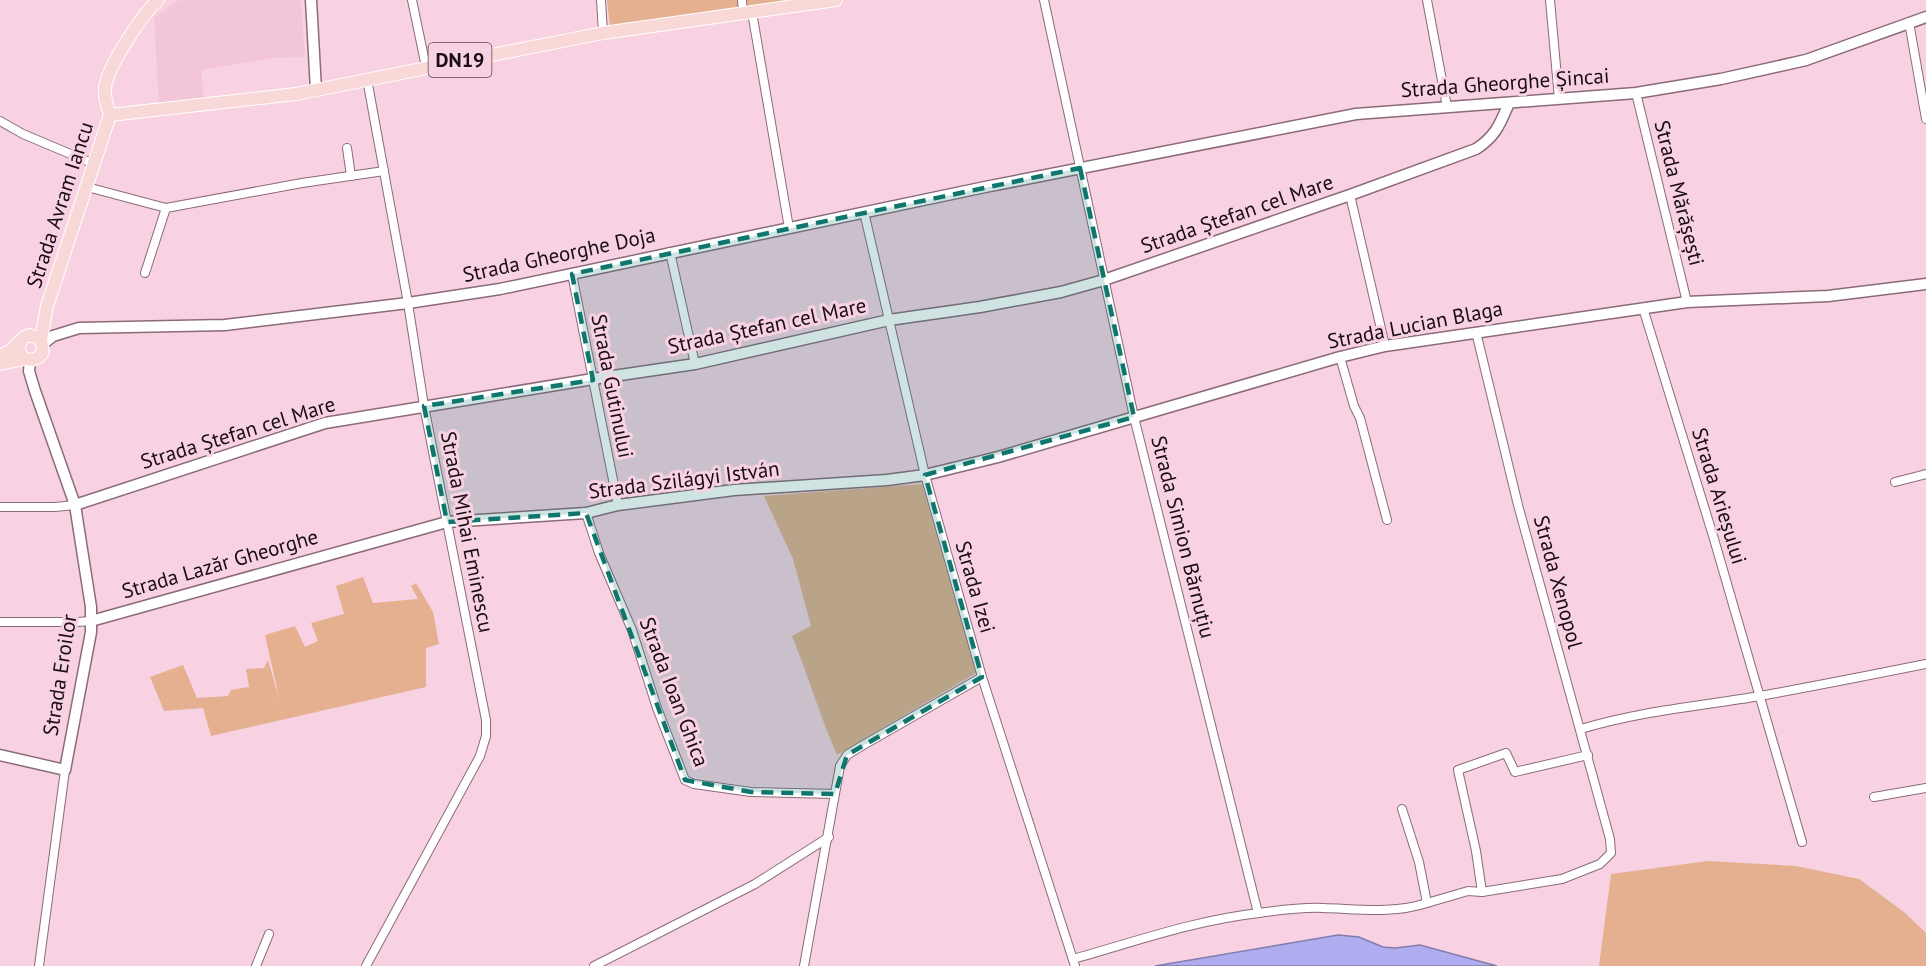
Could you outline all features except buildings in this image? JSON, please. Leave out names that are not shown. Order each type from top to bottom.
[{"type":"main road","points":[[110,115],[105,102],[106,81],[133,32],[158,0]]},
{"type":"main road","points":[[310,0],[316,90]]},
{"type":"main road","name":"DN19","points":[[110,115],[232,103],[316,90],[603,33],[746,8],[833,0]]},
{"type":"main road","name":"Strada Gheorghe Șincai","points":[[1080,168],[1356,114],[1636,93],[1720,79],[1806,60],[1926,17]]},
{"type":"main road","name":"Strada Ștefan cel Mare","points":[[75,505],[325,423],[695,364],[889,320],[1061,292],[1104,280],[1350,195],[1476,148],[1488,141],[1496,132],[1509,103]]},
{"type":"main road","name":"Strada Avram Iancu","points":[[0,356],[10,351],[38,323],[47,306],[110,115]]},
{"type":"main road","name":"Strada Gheorghe Doja","points":[[42,342],[79,328],[225,325],[408,303],[500,289],[1080,168]]},
{"type":"main road","name":"Strada Lucian Blaga","points":[[925,475],[998,457],[1340,357],[1385,346],[1687,302],[1828,296],[1926,284]]},
{"type":"main road","name":"Strada Avram Iancu","points":[[42,342],[47,306]]},
{"type":"main road","points":[[0,364],[27,359],[40,356],[42,342],[36,336],[22,339],[20,353],[27,359]]},
{"type":"main road","name":"Strada Eroilor","points":[[27,359],[35,391],[75,505],[91,621],[85,669],[65,770]]},
{"type":"main road","name":"Strada Szilágyi István","points":[[447,522],[586,513],[618,506],[734,490],[887,480],[925,475]]},
{"type":"main road","name":"Strada Lazăr Gheorghe","points":[[91,621],[447,522]]},
{"type":"main road","points":[[0,755],[65,770]]},
{"type":"street","points":[[412,0],[426,67]]},
{"type":"street","points":[[601,0],[603,33]]},
{"type":"street","name":"Strada Simion Bărnuțiu","points":[[1044,0],[1134,417],[1258,913]]},
{"type":"street","points":[[1427,0],[1448,107]]},
{"type":"street","points":[[1550,0],[1558,99]]},
{"type":"street","points":[[746,8],[789,228]]},
{"type":"street","points":[[1909,22],[1926,119]]},
{"type":"street","name":"Strada Mihai Eminescu","points":[[366,966],[480,756],[486,736],[486,720],[424,406],[408,303],[367,79]]},
{"type":"street","name":"Strada Mărășești","points":[[1636,93],[1687,302]]},
{"type":"street","points":[[0,121],[23,134],[94,164]]},
{"type":"street","points":[[347,148],[351,176]]},
{"type":"street","points":[[87,187],[166,208],[302,183],[384,171]]},
{"type":"street","points":[[1350,195],[1385,346]]},
{"type":"street","points":[[145,273],[166,208]]},
{"type":"street","name":"Strada Izei","points":[[864,212],[925,475],[982,677],[1074,962]]},
{"type":"street","points":[[670,252],[695,364]]},
{"type":"street","name":"Strada Gutinului","points":[[572,274],[618,506]]},
{"type":"street","name":"Strada Arieșului","points":[[1643,308],[1802,842]]},
{"type":"street","name":"Strada Xenopol","points":[[1476,332],[1536,572],[1610,839],[1611,853],[1600,864],[1562,879],[1482,892]]},
{"type":"street","points":[[1340,357],[1354,406],[1360,417],[1387,520]]},
{"type":"street","points":[[1895,482],[1926,474]]},
{"type":"street","name":"Strada Ștefan cel Mare","points":[[0,507],[75,505]]},
{"type":"street","name":"Strada Ioan Ghica","points":[[586,513],[599,553],[632,630],[657,708],[685,780],[694,784],[751,792],[835,794]]},
{"type":"street","name":"Strada Lazăr Gheorghe","points":[[0,622],[91,621]]},
{"type":"street","points":[[1581,729],[1604,722],[1671,709],[1759,696],[1926,664]]},
{"type":"street","points":[[804,966],[840,766],[848,755],[891,728],[982,677]]},
{"type":"street","points":[[1074,962],[1208,922],[1258,913],[1320,908],[1387,911],[1411,908],[1468,891],[1482,892],[1476,851],[1458,770],[1506,753],[1515,772],[1588,755]]},
{"type":"street","name":"Strada Eroilor","points":[[39,966],[65,770]]},
{"type":"street","points":[[1874,797],[1926,788]]},
{"type":"street","points":[[1402,809],[1419,862],[1427,903]]},
{"type":"street","points":[[594,966],[755,884],[829,837]]},
{"type":"street","points":[[256,966],[268,934]]},
{"type":"highlighted area","points":[[1080,168],[1134,417],[925,475],[982,677],[847,755],[835,794],[751,792],[685,780],[586,513],[447,522],[424,406],[593,380],[572,274]]},
{"type":"shaded area","points":[[301,0],[305,57],[275,58],[201,70],[204,99],[159,103],[154,18],[177,1]]},
{"type":"shaded area","points":[[607,0],[795,0],[610,27]]},
{"type":"shaded area","points":[[922,484],[976,673],[837,755],[792,636],[811,626],[793,559],[764,496]]},
{"type":"shaded area","points":[[363,577],[373,603],[418,599],[411,586],[416,583],[433,612],[439,644],[426,648],[426,687],[211,736],[203,708],[164,711],[150,677],[183,665],[197,698],[228,696],[231,690],[249,687],[246,669],[264,668],[268,660],[280,702],[265,635],[295,626],[305,647],[318,641],[311,623],[344,614],[336,586]]},
{"type":"shaded area","points":[[1708,861],[1796,866],[1859,879],[1904,912],[1926,933],[1926,966],[1599,966],[1611,874]]},
{"type":"water","points":[[1338,935],[1359,937],[1383,947],[1420,945],[1497,966],[1155,966]]}]
